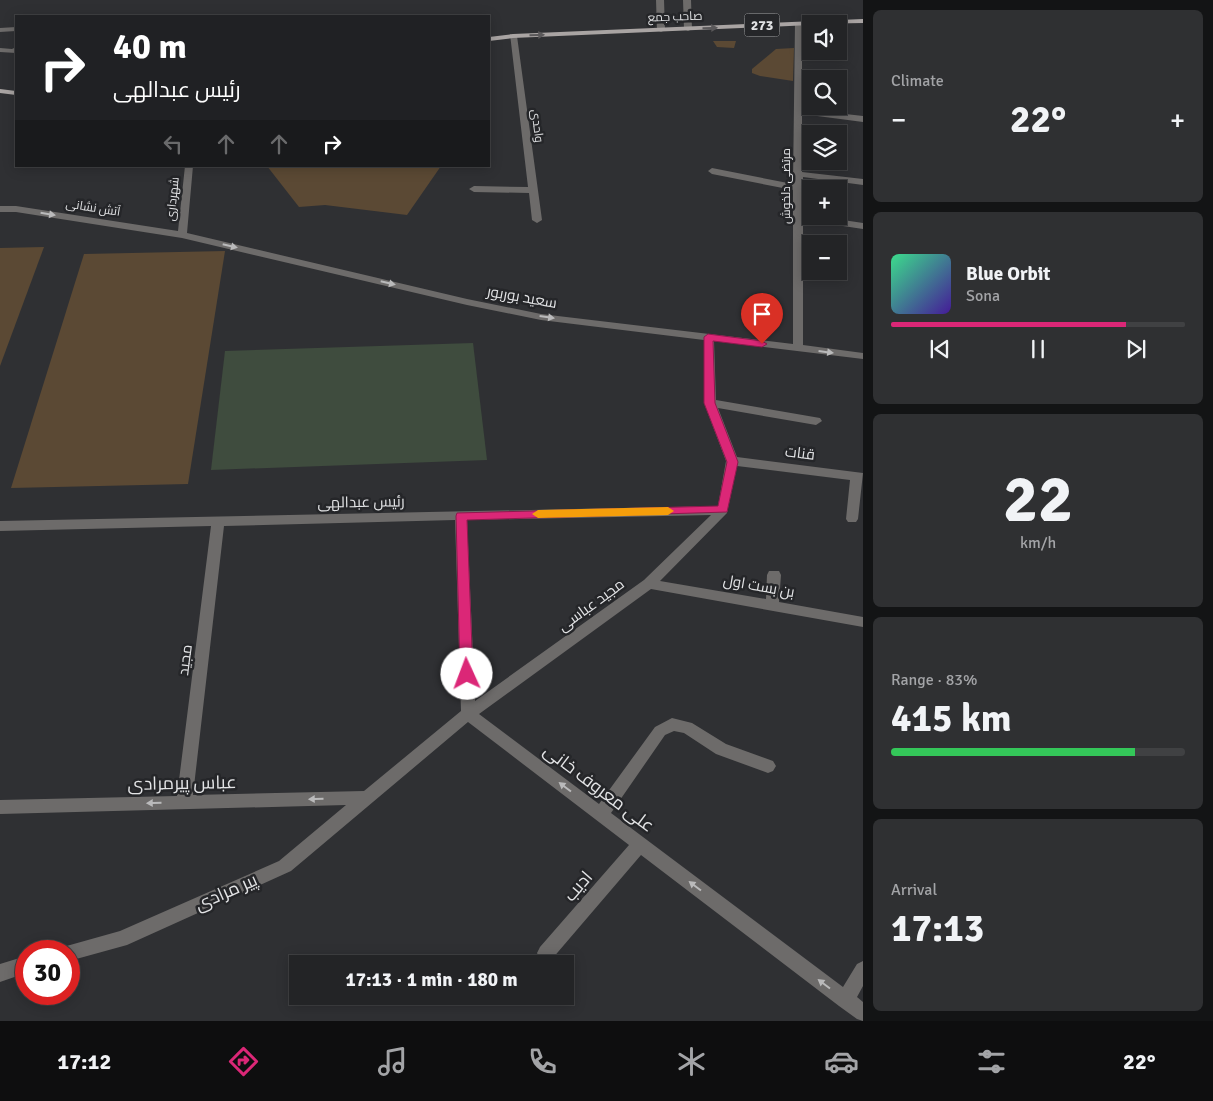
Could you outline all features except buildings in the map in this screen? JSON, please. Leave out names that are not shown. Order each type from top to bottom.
[{"type":"main road","name":"صاحب جمع","points":[[490,39],[513,36],[863,21]]},
{"type":"main road","points":[[0,91],[15,94]]},
{"type":"street","points":[[660,0],[661,30]]},
{"type":"street","points":[[687,0],[688,28]]},
{"type":"street","name":"مرتضی دلخوش","points":[[798,24],[798,349]]},
{"type":"street","points":[[0,30],[15,29]]},
{"type":"street","name":"واحدی","points":[[513,36],[537,220]]},
{"type":"street","points":[[0,50],[15,51]]},
{"type":"street","points":[[798,111],[863,119]]},
{"type":"street","name":"شهرداری","points":[[182,235],[189,167]]},
{"type":"street","points":[[712,171],[798,188]]},
{"type":"street","points":[[798,174],[863,182]]},
{"type":"street","points":[[474,189],[533,190]]},
{"type":"street","name":"آتش نشانی","points":[[0,209],[16,209],[182,235]]},
{"type":"street","points":[[798,216],[863,226]]},
{"type":"street","name":"سعید بوربور","points":[[182,235],[467,302],[540,317],[863,356]]},
{"type":"street","points":[[708,337],[710,403],[732,462],[722,510]]},
{"type":"street","points":[[710,403],[816,421]]},
{"type":"street","name":"قنات","points":[[732,462],[860,476]]},
{"type":"street","points":[[852,519],[860,476]]},
{"type":"street","name":"رئیس عبدالهی","points":[[0,526],[722,510]]},
{"type":"street","name":"مجید عباسی","points":[[365,798],[468,714],[649,584],[722,510]]},
{"type":"street","points":[[461,516],[468,714]]},
{"type":"street","name":"مجید","points":[[184,803],[218,521]]},
{"type":"street","points":[[772,604],[774,575]]},
{"type":"street","name":"بن بست اول","points":[[649,584],[772,604],[863,622]]},
{"type":"street","name":"علی معروف خانی","points":[[468,714],[863,1013]]},
{"type":"street","points":[[601,815],[660,731],[672,724],[687,727],[721,749],[768,766]]},
{"type":"street","name":"عباس پیرمرادی","points":[[0,807],[365,798]]},
{"type":"street","name":"پیر مرادی","points":[[80,950],[121,939],[285,866],[365,798]]},
{"type":"street","name":"ادیب","points":[[546,954],[640,844]]},
{"type":"street","points":[[0,973],[15,968]]},
{"type":"street","points":[[845,1000],[863,970]]},
{"type":"green space","points":[[473,343],[487,460],[211,470],[225,351]]},
{"type":"slow traffic","points":[[538,514],[668,511]]},
{"type":"route","points":[[467,674],[461,516],[722,510],[732,462],[710,403],[708,337],[762,344]]}]
